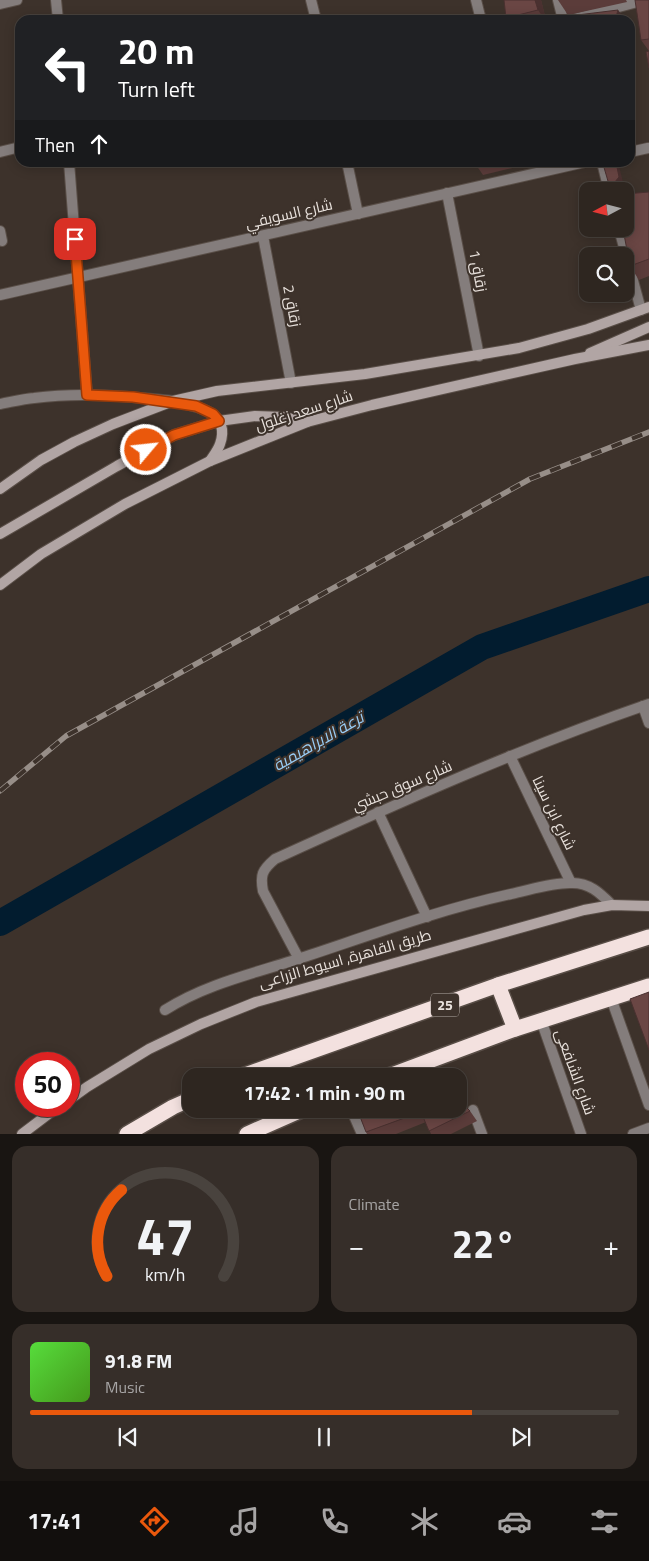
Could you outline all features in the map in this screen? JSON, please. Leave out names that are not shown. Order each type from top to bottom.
[{"type":"highway","name":"25","points":[[265,1068],[498,985],[649,937]]},
{"type":"highway","points":[[498,985],[515,1029]]},
{"type":"highway","points":[[410,1068],[541,1020],[649,986]]},
{"type":"highway","points":[[127,1134],[182,1103]]},
{"type":"highway","points":[[247,1134],[283,1118]]},
{"type":"main road","name":"شارع سعد زغلول","points":[[0,488],[41,460],[74,442],[113,424],[173,402],[217,391],[365,374],[480,356],[588,330],[645,308]]},
{"type":"main road","points":[[575,359],[649,327]]},
{"type":"main road","name":"شارع سعد زغلول","points":[[0,585],[41,554],[125,504],[210,461],[307,422],[372,405],[575,359],[649,345]]},
{"type":"main road","points":[[173,402],[205,409],[219,421],[222,429],[222,438],[220,446],[210,461]]},
{"type":"main road","points":[[0,534],[174,435],[219,421],[255,416],[307,422]]},
{"type":"main road","name":"طريق القاهرة, اسيوط الزراعى","points":[[80,1092],[149,1049],[201,1024],[256,1002],[584,910],[612,905],[649,906]]},
{"type":"main road","points":[[22,1134],[44,1117]]},
{"type":"street","points":[[0,4],[17,0]]},
{"type":"street","points":[[56,0],[58,15]]},
{"type":"street","points":[[311,0],[315,15]]},
{"type":"street","points":[[476,0],[480,15]]},
{"type":"street","points":[[558,0],[562,15]]},
{"type":"street","points":[[589,15],[645,0]]},
{"type":"street","points":[[635,151],[648,148]]},
{"type":"street","points":[[0,152],[15,149]]},
{"type":"street","points":[[69,167],[87,395]]},
{"type":"street","points":[[348,167],[358,214]]},
{"type":"street","name":"شارع السويفي","points":[[0,295],[563,167]]},
{"type":"street","points":[[603,167],[607,182]]},
{"type":"street","name":"زقاق 1","points":[[447,193],[480,356]]},
{"type":"street","name":"زقاق 2","points":[[263,236],[291,383]]},
{"type":"street","points":[[622,238],[645,308]]},
{"type":"street","points":[[0,404],[34,398],[87,395],[133,397],[173,402]]},
{"type":"street","points":[[646,705],[649,723]]},
{"type":"street","name":"شارع سوق حبشي","points":[[299,959],[263,891],[261,879],[265,867],[275,859],[378,812],[510,756],[646,705]]},
{"type":"street","name":"شارع ابن سينا","points":[[510,756],[571,883]]},
{"type":"street","points":[[378,812],[427,916]]},
{"type":"street","points":[[164,1010],[183,998],[211,986],[427,916],[488,899],[551,885],[571,883],[584,884],[597,891],[612,905]]},
{"type":"street","points":[[611,998],[649,1105]]},
{"type":"street","name":"شارع الشافعى","points":[[541,1020],[581,1134]]},
{"type":"street","points":[[473,1110],[482,1134]]},
{"type":"street","points":[[355,1118],[362,1134]]},
{"type":"street","points":[[633,1134],[649,1128]]},
{"type":"building","points":[[504,0],[535,0],[538,10],[518,15],[506,15]]},
{"type":"building","points":[[635,0],[649,0],[649,39],[641,40]]},
{"type":"building","points":[[618,10],[617,15],[577,15]]},
{"type":"building","points":[[649,51],[649,68],[646,52]]},
{"type":"building","points":[[604,167],[617,167],[619,177],[615,182],[608,182]]},
{"type":"building","points":[[649,192],[649,259],[634,265],[634,247],[626,247],[625,238],[634,238],[634,193]]},
{"type":"building","points":[[649,992],[649,1050],[630,999]]},
{"type":"building","points":[[361,1118],[404,1118],[366,1132]]},
{"type":"building","points":[[424,1118],[456,1118],[429,1131]]},
{"type":"waterway","name":"ترعة الابراهيمية","points":[[0,923],[482,647],[649,589]]},
{"type":"railway","points":[[0,791],[66,736],[530,479],[649,432]]},
{"type":"route","points":[[75,239],[87,395],[133,397],[196,406],[213,414],[219,421],[174,435],[146,450]]}]
